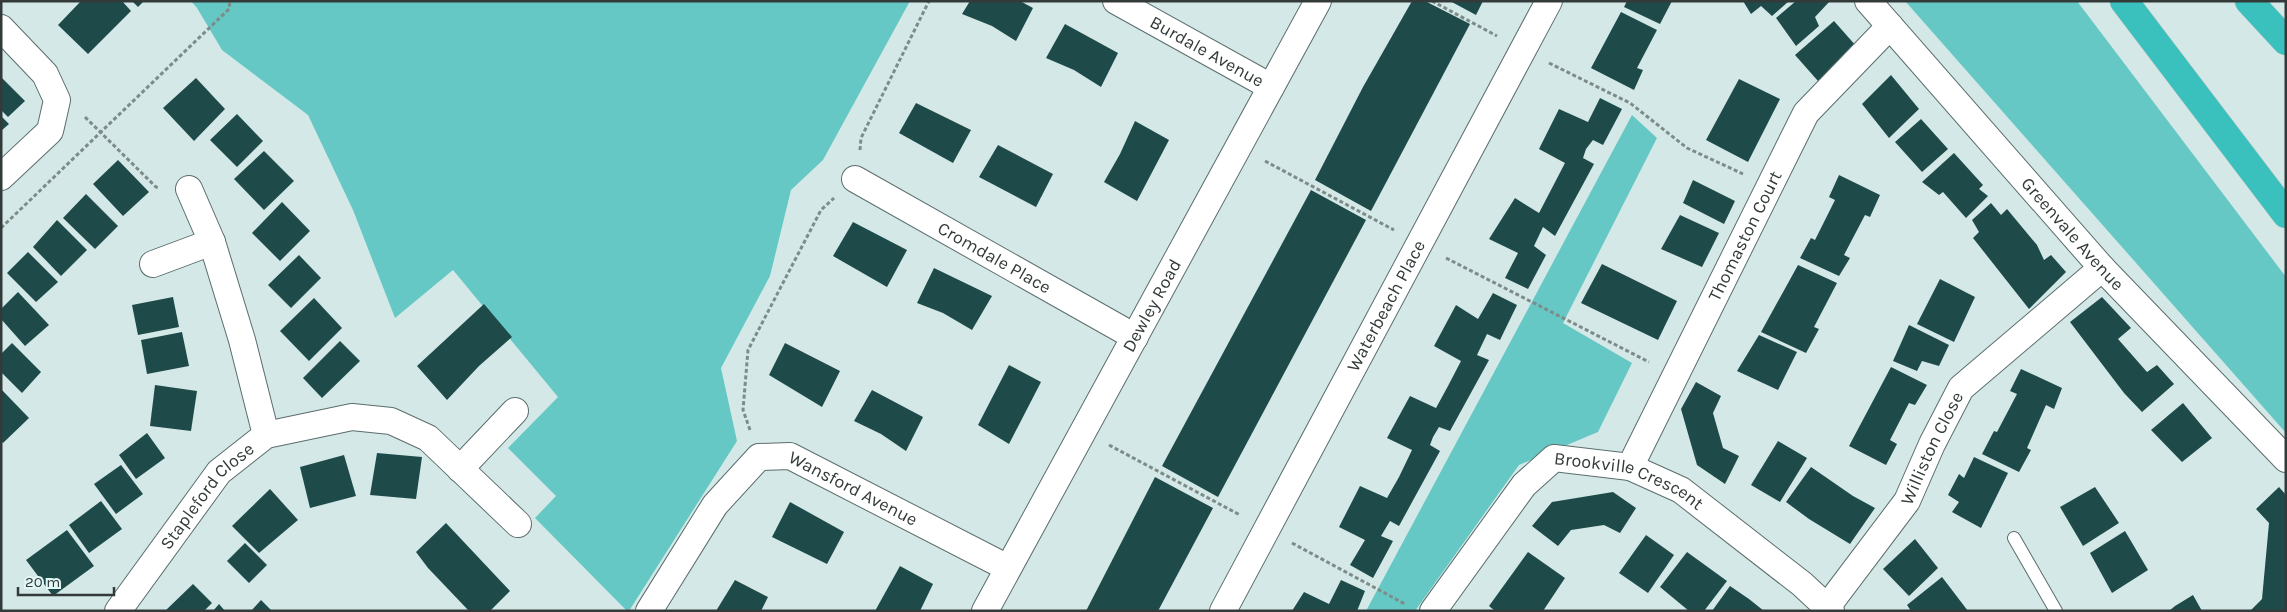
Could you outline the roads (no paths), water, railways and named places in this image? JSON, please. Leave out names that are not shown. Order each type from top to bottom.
[{"type":"highway","points":[[2124,1],[2286,214]]},
{"type":"highway","points":[[2249,1],[2286,40]]},
{"type":"street","name":"Burdale Avenue","points":[[1116,1],[1271,87]]},
{"type":"street","name":"Dewley Road","points":[[985,611],[1318,1]]},
{"type":"street","name":"Waterbeach Place","points":[[1224,611],[1549,1]]},
{"type":"street","name":"Greenvale Avenue","points":[[1868,1],[2102,268],[2286,459]]},
{"type":"street","name":"Thomaston Court","points":[[1630,467],[1806,113],[1890,26]]},
{"type":"street","points":[[1,28],[45,74],[57,100],[50,131],[1,177]]},
{"type":"street","name":"Cromdale Place","points":[[855,179],[1135,337]]},
{"type":"street","name":"Stapleford Close","points":[[189,189],[212,242],[242,340],[266,435]]},
{"type":"street","points":[[153,264],[212,242]]},
{"type":"street","name":"Williston Close","points":[[1829,609],[1908,501],[1932,444],[1961,388],[2102,268]]},
{"type":"street","points":[[460,469],[515,411]]},
{"type":"street","name":"Stapleford Close","points":[[118,611],[219,472],[266,435],[352,417],[391,422],[428,438],[518,524]]},
{"type":"street","name":"Wansford Avenue","points":[[649,611],[715,505],[759,457],[790,456],[1008,568]]},
{"type":"street","name":"Brookville Crescent","points":[[1433,611],[1524,485],[1554,458],[1630,467],[1680,490],[1802,584],[1829,609]]},
{"type":"lane","points":[[2014,538],[2056,611]]}]
